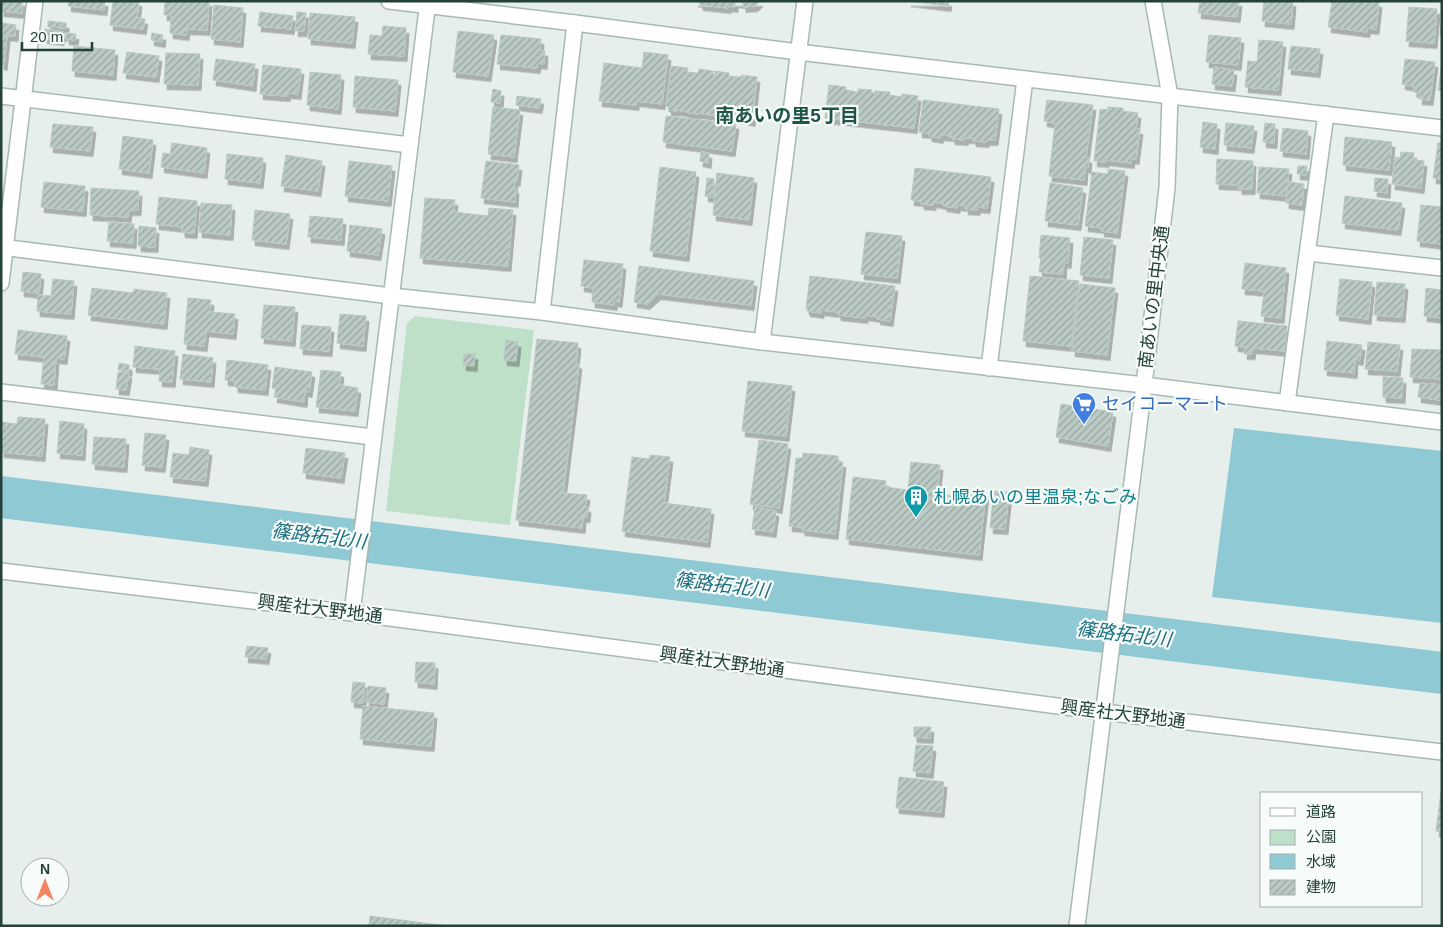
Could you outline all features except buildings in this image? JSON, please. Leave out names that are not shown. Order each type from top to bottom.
[{"type":"street","points":[[1,283],[3,248],[24,99],[35,1]]},
{"type":"street","points":[[389,1],[428,4],[798,52],[1442,128]]},
{"type":"street","points":[[762,342],[804,1]]},
{"type":"street","name":"南あいの里中央通","points":[[1077,926],[1167,188],[1170,96],[1153,1]]},
{"type":"street","points":[[352,613],[428,4]]},
{"type":"street","points":[[542,312],[575,23]]},
{"type":"street","points":[[989,368],[1025,79]]},
{"type":"street","points":[[1,96],[410,145]]},
{"type":"street","points":[[1287,403],[1326,114]]},
{"type":"street","points":[[3,248],[391,296],[542,312],[762,342],[1144,385],[1442,422]]},
{"type":"street","points":[[1308,252],[1442,268]]},
{"type":"street","points":[[1,392],[373,437]]},
{"type":"street","name":"興産社大野地通","points":[[1,571],[352,613],[1103,712],[1442,752]]},
{"type":"green space","points":[[415,316],[534,330],[510,525],[386,511],[407,323]]},
{"type":"water","points":[[1234,428],[1442,451],[1442,623],[1212,597]]},
{"type":"waterway","name":"篠路拓北川","points":[[1,497],[1442,673]]},
{"type":"place","name":"セイコーマート","points":[[1084,425]]},
{"type":"place","name":"札幌あいの里温泉;なごみ","points":[[916,518]]},
{"type":"district","name":"南あいの里5丁目","points":[[787,115]]}]
